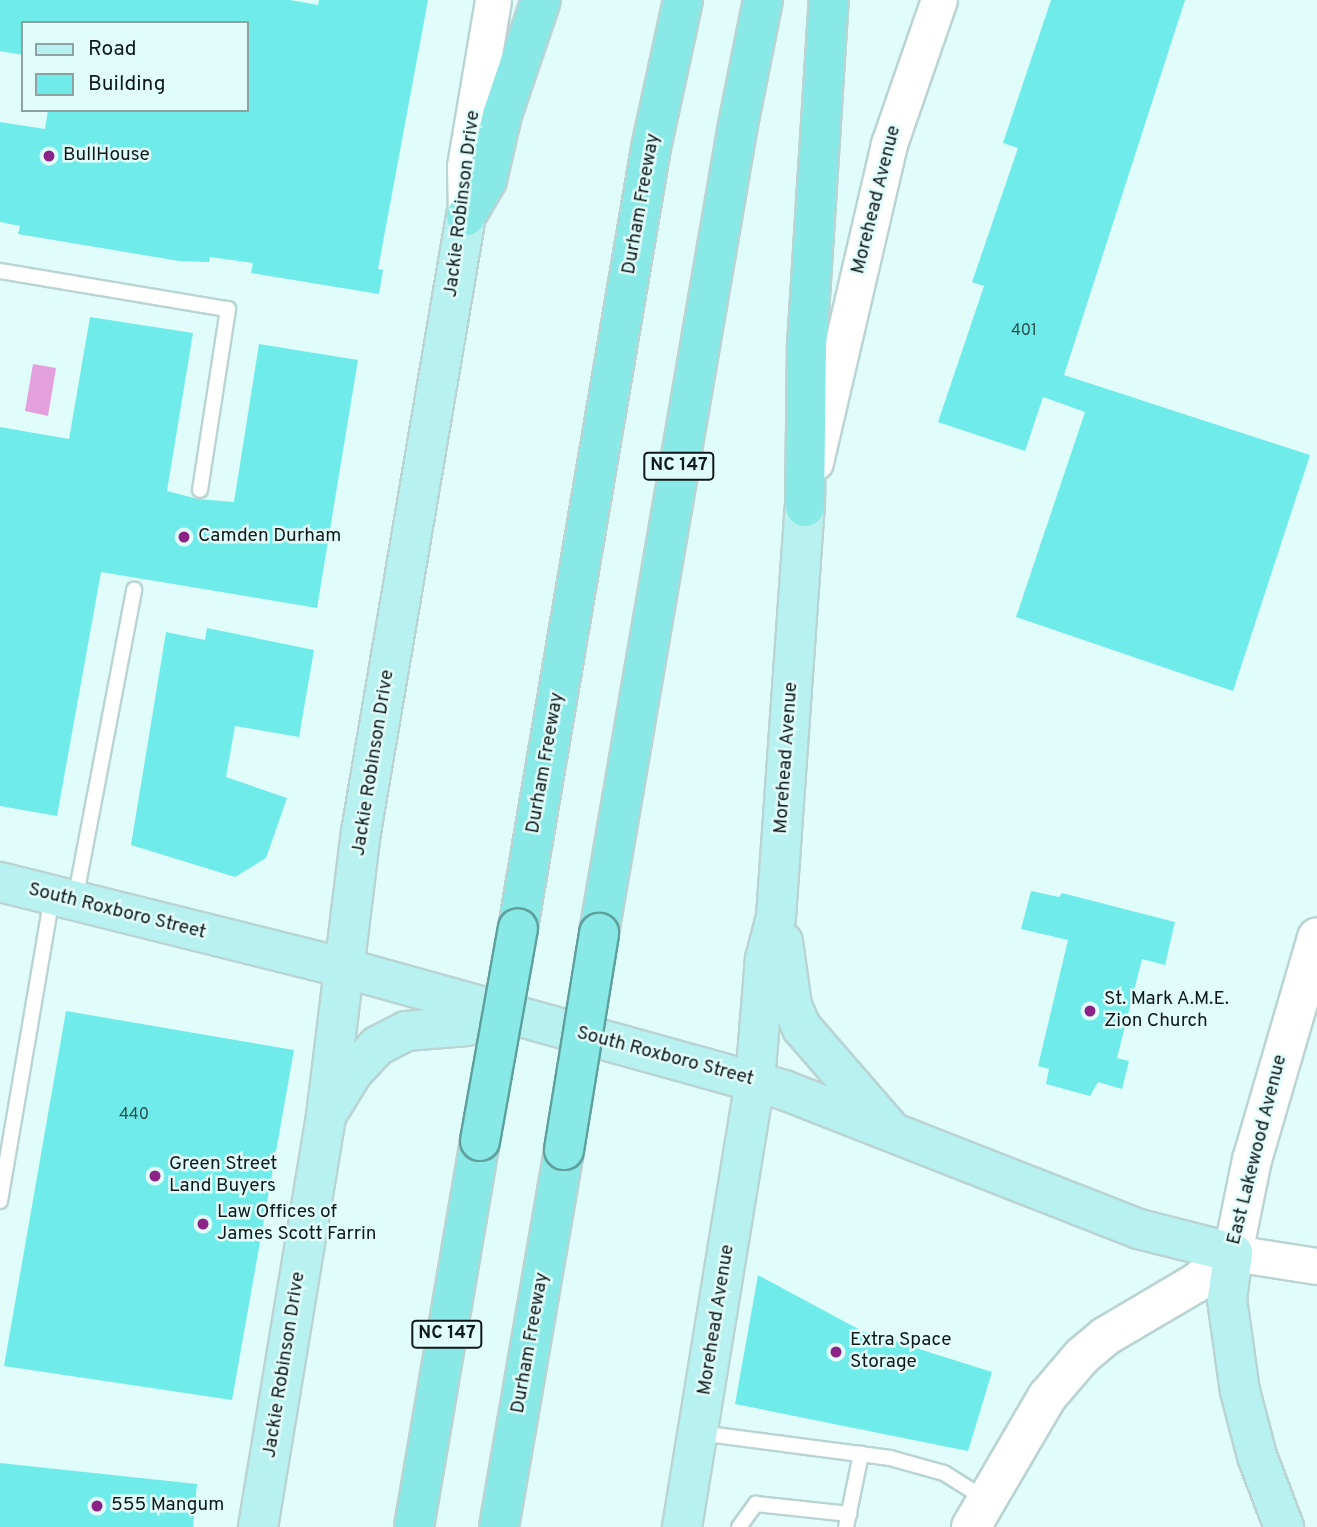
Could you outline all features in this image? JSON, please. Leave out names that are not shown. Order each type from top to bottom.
[{"type":"highway","points":[[466,216],[487,180],[502,115],[541,0]]},
{"type":"highway","name":"Durham Freeway","points":[[414,1527],[651,148],[683,0]]},
{"type":"highway","name":"Durham Freeway","points":[[499,1527],[735,138],[763,0]]},
{"type":"highway","points":[[805,507],[807,345],[829,0]]},
{"type":"main road","name":"Jackie Robinson Drive","points":[[258,1527],[326,1116],[366,805],[466,216]]},
{"type":"main road","name":"Morehead Avenue","points":[[682,1527],[755,1082],[765,959],[776,917],[805,507]]},
{"type":"main road","name":"South Roxboro Street","points":[[0,883],[344,968],[755,1082],[888,1128],[1139,1229],[1233,1253]]},
{"type":"main road","points":[[776,917],[789,963],[792,1006],[802,1028],[888,1128]]},
{"type":"main road","name":"East Lakewood Avenue","points":[[1284,1527],[1257,1456],[1236,1366],[1227,1299],[1233,1253],[1252,1160],[1317,937]]},
{"type":"main road","points":[[326,1116],[353,1072],[377,1046],[406,1031],[467,1026],[487,1009]]},
{"type":"main road","points":[[979,1514],[1047,1397],[1082,1356],[1105,1336],[1196,1283],[1233,1253]]},
{"type":"street","name":"Jackie Robinson Drive","points":[[466,216],[465,166],[493,0]]},
{"type":"street","name":"Morehead Avenue","points":[[805,507],[889,144],[939,0]]},
{"type":"street","name":"South Roxboro Street","points":[[1233,1253],[1317,1266]]},
{"type":"lane","points":[[0,271],[228,309],[200,490]]},
{"type":"lane","points":[[0,1201],[64,899],[134,590]]},
{"type":"lane","points":[[699,1432],[861,1454],[944,1473],[979,1514]]},
{"type":"lane","points":[[739,1527],[756,1504],[848,1520],[861,1454]]},
{"type":"shaded area","points":[[33,364],[56,368],[48,416],[25,411]]},
{"type":"building","name":"BullHouse","points":[[0,0],[290,0],[318,5],[319,0],[428,0],[378,269],[383,270],[379,294],[251,273],[253,263],[210,257],[209,262],[179,261],[18,234],[20,226],[0,222],[0,122],[45,129],[48,112],[248,112],[248,21],[21,21],[21,55],[0,51]]},
{"type":"building","points":[[1051,0],[1185,0],[1064,375],[1310,455],[1233,691],[1016,617],[1085,412],[1043,397],[1025,451],[938,422],[984,286],[972,282],[1018,148],[1003,143]]},
{"type":"building","name":"Camden Durham","points":[[90,317],[193,333],[167,491],[198,499],[234,502],[259,344],[358,360],[317,608],[101,572],[57,816],[0,806],[0,427],[69,439]]},
{"type":"building","points":[[207,628],[314,650],[299,737],[235,726],[226,777],[287,798],[266,858],[235,877],[131,845],[166,632],[205,640]]},
{"type":"building","name":"St. Mark A.M.E. Zion Church","points":[[1031,891],[1059,897],[1062,893],[1175,922],[1165,965],[1142,959],[1117,1058],[1129,1061],[1122,1089],[1098,1082],[1090,1096],[1046,1084],[1049,1069],[1038,1066],[1068,940],[1021,929]]},
{"type":"building","points":[[66,1011],[294,1050],[232,1400],[4,1366]]},
{"type":"building","name":"Extra Space Storage","points":[[758,1275],[862,1331],[992,1372],[968,1451],[735,1404]]},
{"type":"building","name":"555 Mangum","points":[[0,1463],[197,1484],[193,1527],[0,1527]]},
{"type":"place","name":"BullHouse","points":[[49,156]]},
{"type":"place","name":"Camden Durham","points":[[184,537]]},
{"type":"place","name":"St. Mark A.M.E. Zion Church","points":[[1090,1011]]},
{"type":"place","name":"Green Street Land Buyers","points":[[155,1176]]},
{"type":"place","name":"Law Offices of James Scott Farrin","points":[[203,1224]]},
{"type":"place","name":"Extra Space Storage","points":[[836,1352]]},
{"type":"place","name":"555 Mangum","points":[[97,1506]]}]
